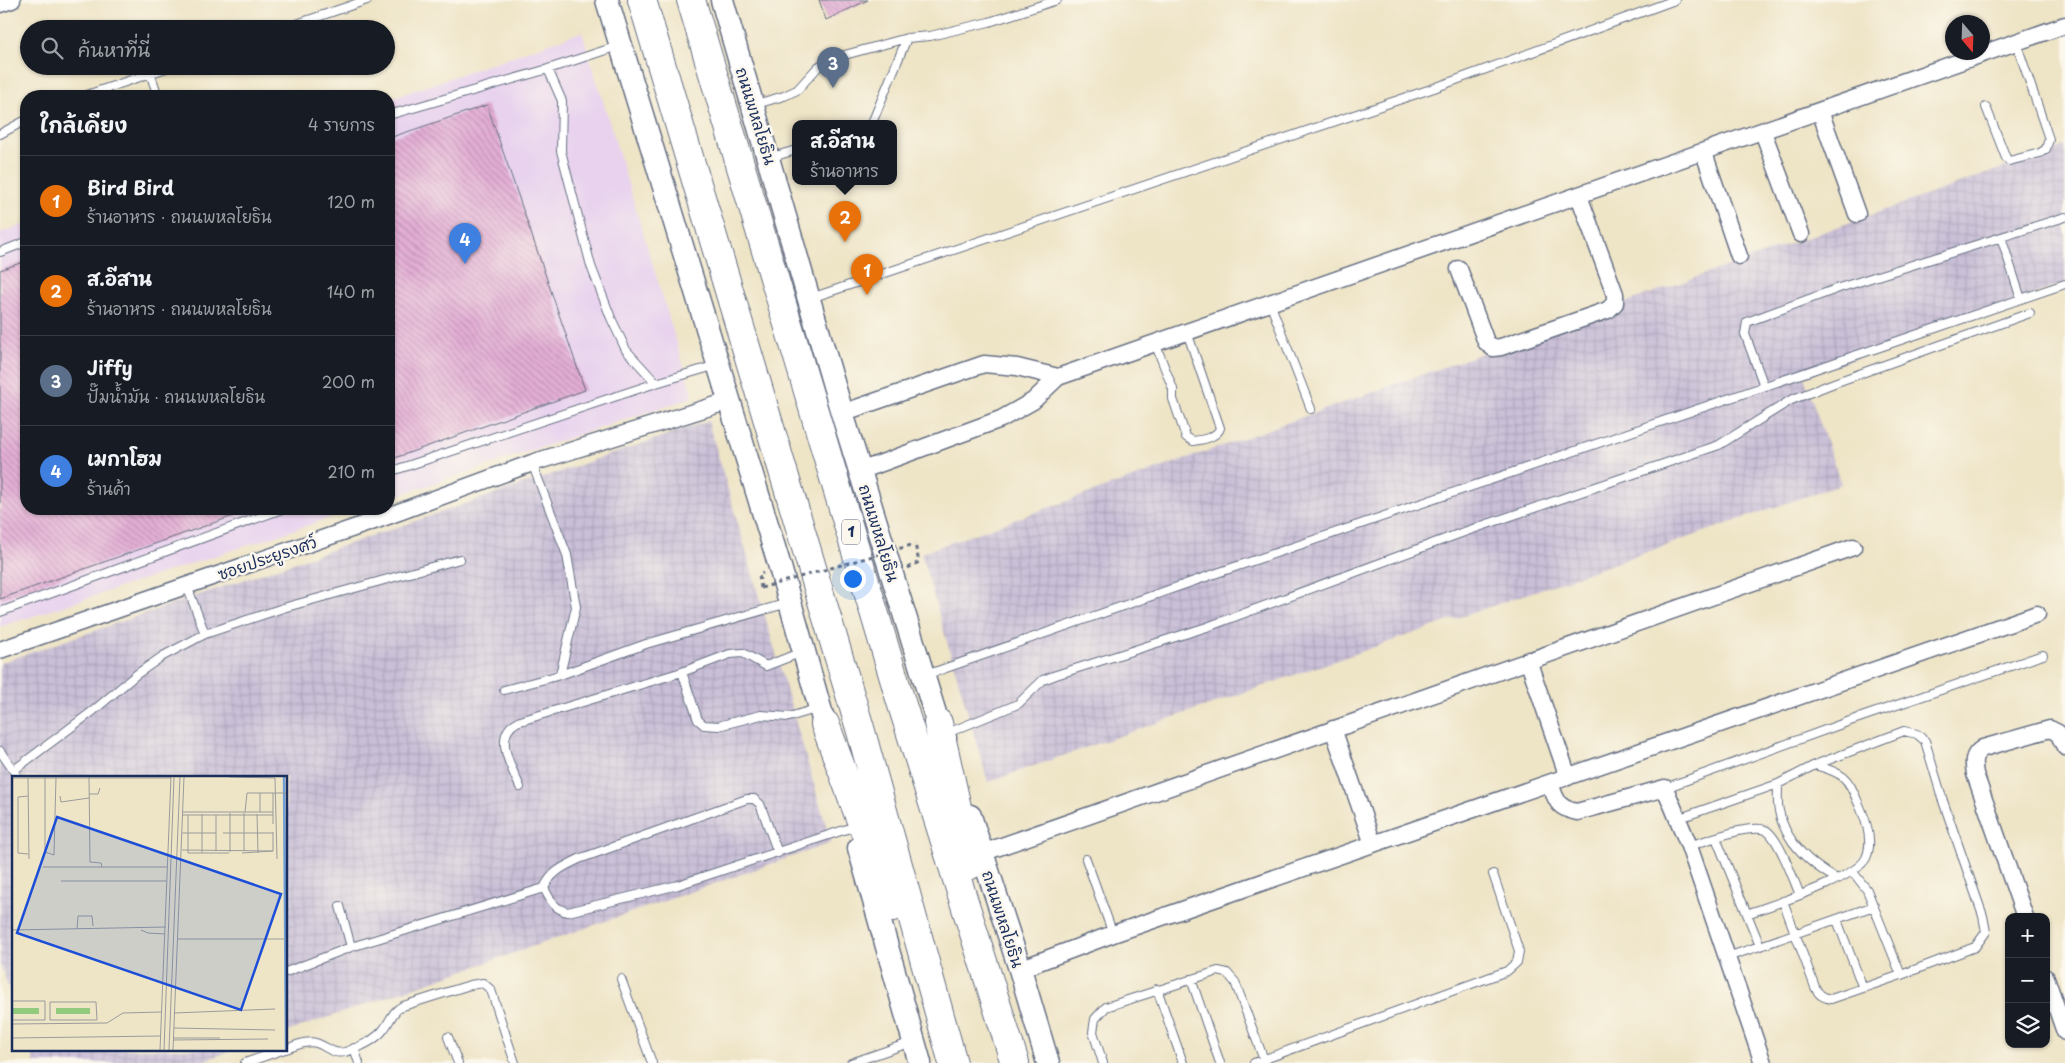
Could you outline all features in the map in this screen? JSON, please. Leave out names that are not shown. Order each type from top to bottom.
[{"type":"highway","points":[[642,0],[857,719],[952,1063]]},
{"type":"highway","name":"ถนนพหลโยธิน","points":[[691,0],[899,692],[1015,1061]]},
{"type":"highway","points":[[823,716],[952,1063]]},
{"type":"highway","points":[[941,729],[1015,1061]]},
{"type":"main road","points":[[607,0],[790,603],[920,1063]]},
{"type":"main road","name":"ถนนพหลโยธิน","points":[[722,0],[842,413],[924,676],[1020,969],[1048,1063]]},
{"type":"street","points":[[0,4],[12,0]]},
{"type":"street","points":[[860,471],[1001,418],[1033,401],[1058,377],[1704,153],[2065,25]]},
{"type":"street","points":[[1820,111],[1857,214]]},
{"type":"street","points":[[1763,132],[1801,234]]},
{"type":"street","points":[[1704,153],[1739,256]]},
{"type":"street","points":[[1459,268],[1486,342],[1492,348],[1501,347],[1608,310],[1615,303],[1615,294],[1579,196]]},
{"type":"street","points":[[842,413],[984,364],[1017,367],[1058,377]]},
{"type":"street","name":"ซอยประยูรงศว์","points":[[395,513],[532,463],[729,401]]},
{"type":"street","name":"ซอยประยูรงศว์","points":[[0,650],[391,515]]},
{"type":"street","points":[[982,853],[1852,547]]},
{"type":"street","points":[[1020,969],[1113,934],[2037,614]]},
{"type":"street","points":[[1528,660],[1568,777]]},
{"type":"street","points":[[1333,729],[1373,844]]},
{"type":"street","points":[[2024,913],[1974,774],[1972,760],[1976,752],[1984,748],[2050,729],[2058,733],[2065,747]]},
{"type":"street","points":[[1550,784],[1559,805],[1567,810],[1577,812],[1665,788],[1689,846],[1763,1063]]},
{"type":"street","points":[[2050,989],[2065,1032]]},
{"type":"lane","points":[[308,20],[367,0]]},
{"type":"lane","points":[[752,106],[797,90],[818,68],[830,59],[907,38],[930,36],[989,22],[1057,0]]},
{"type":"lane","points":[[809,299],[1434,88],[1675,0]]},
{"type":"lane","points":[[873,120],[907,38]]},
{"type":"lane","points":[[1986,107],[2009,162],[2040,153],[2046,149],[2049,139],[2016,42]]},
{"type":"lane","points":[[395,112],[548,69],[620,45]]},
{"type":"lane","points":[[548,69],[562,101],[561,150],[591,266],[611,318],[626,350],[656,383]]},
{"type":"lane","points":[[102,90],[147,75]]},
{"type":"lane","points":[[150,75],[156,90]]},
{"type":"lane","points":[[0,134],[20,123]]},
{"type":"lane","points":[[769,158],[792,151]]},
{"type":"lane","points":[[1764,386],[1745,334],[1746,322],[1839,288],[2065,217]]},
{"type":"lane","points":[[2001,237],[2021,299]]},
{"type":"lane","points":[[0,252],[20,244]]},
{"type":"lane","points":[[924,676],[1220,572],[2065,284]]},
{"type":"lane","points":[[1270,303],[1311,409]]},
{"type":"lane","points":[[941,729],[1018,704],[1043,680],[1056,675],[1207,627],[1464,532],[1719,445],[1790,400],[2030,313]]},
{"type":"lane","points":[[1155,343],[1173,389],[1173,399],[1186,437],[1193,442],[1199,440],[1216,434],[1220,428],[1187,332]]},
{"type":"lane","points":[[395,470],[656,383],[717,365]]},
{"type":"lane","points":[[532,463],[567,555],[576,607],[560,675]]},
{"type":"lane","points":[[0,612],[266,515]]},
{"type":"lane","points":[[0,751],[16,773],[137,674],[163,656],[205,634],[283,608],[460,559]]},
{"type":"lane","points":[[187,586],[205,634]]},
{"type":"lane","points":[[504,690],[560,675],[646,644],[790,603]]},
{"type":"lane","points":[[520,787],[504,746],[506,733],[510,726],[517,722],[682,672],[730,654],[743,653],[766,666],[804,652]]},
{"type":"lane","points":[[1665,788],[2043,655]]},
{"type":"lane","points":[[682,672],[698,720],[704,725],[718,726],[760,715],[789,717],[823,716]]},
{"type":"lane","points":[[1678,819],[1778,784],[1815,765],[1904,731],[1917,734],[1925,741],[1943,801],[1984,916],[1986,932],[1975,947],[1831,999],[1819,994],[1783,901]]},
{"type":"lane","points":[[1747,914],[1800,895],[1853,872],[1866,858],[1869,841],[1865,818],[1849,782],[1837,771],[1815,765]]},
{"type":"lane","points":[[1778,784],[1779,811],[1784,828],[1801,851],[1817,868],[1837,879]]},
{"type":"lane","points":[[288,971],[351,947],[544,888],[549,877],[578,859],[747,799],[754,799],[760,804],[778,853]]},
{"type":"lane","points":[[544,888],[552,904],[559,910],[568,912],[678,885],[853,827]]},
{"type":"lane","points":[[1689,846],[1753,828],[1766,830],[1775,839],[1800,895]]},
{"type":"lane","points":[[1716,838],[1760,946]]},
{"type":"lane","points":[[1086,859],[1113,934]]},
{"type":"lane","points":[[1853,872],[1867,890],[1901,975]]},
{"type":"lane","points":[[1254,1063],[1507,971],[1517,962],[1519,951],[1493,874]]},
{"type":"lane","points":[[340,906],[351,947]]},
{"type":"lane","points":[[1726,957],[1795,936],[1874,906]]},
{"type":"lane","points":[[1837,920],[1863,988]]},
{"type":"lane","points":[[1102,1063],[1094,1032],[1095,1019],[1106,1007],[1157,989],[1218,971],[1227,973],[1236,982],[1264,1060]]},
{"type":"lane","points":[[621,979],[652,1063]]},
{"type":"lane","points":[[1191,979],[1220,1063]]},
{"type":"lane","points":[[288,1048],[306,1043],[317,1043],[327,1050],[336,1052],[354,1048],[377,1038],[396,1009],[470,985],[483,983],[491,990],[515,1063]]},
{"type":"lane","points":[[1157,989],[1184,1063]]},
{"type":"lane","points":[[448,1037],[458,1063]]},
{"type":"lane","points":[[851,1063],[913,1041]]},
{"type":"lane","points":[[354,1048],[359,1063]]},
{"type":"lane","points":[[245,1063],[283,1050]]},
{"type":"path","points":[[761,588],[915,544]]},
{"type":"shaded area","points":[[582,32],[693,397],[395,496],[395,97]]},
{"type":"shaded area","points":[[2065,146],[2065,283],[1804,377],[1841,484],[988,782],[921,553]]},
{"type":"shaded area","points":[[20,226],[20,515],[339,515],[0,627],[0,233]]},
{"type":"shaded area","points":[[708,421],[831,843],[288,1031],[288,776],[12,776],[12,997],[0,964],[0,663]]},
{"type":"shaded area","points":[[30,1050],[233,1050],[197,1063],[35,1063]]},
{"type":"building","points":[[819,0],[868,0],[826,20]]},
{"type":"building","points":[[487,105],[585,390],[395,458],[395,136]]},
{"type":"building","points":[[20,263],[20,515],[236,515],[0,599],[0,270]]},
{"type":"place","name":"Jiffy","points":[[833,88]]},
{"type":"place","name":"ส.อีสาน","points":[[845,242]]},
{"type":"place","name":"เมกาโฮม","points":[[465,264]]},
{"type":"place","name":"Bird Bird","points":[[867,295]]}]
